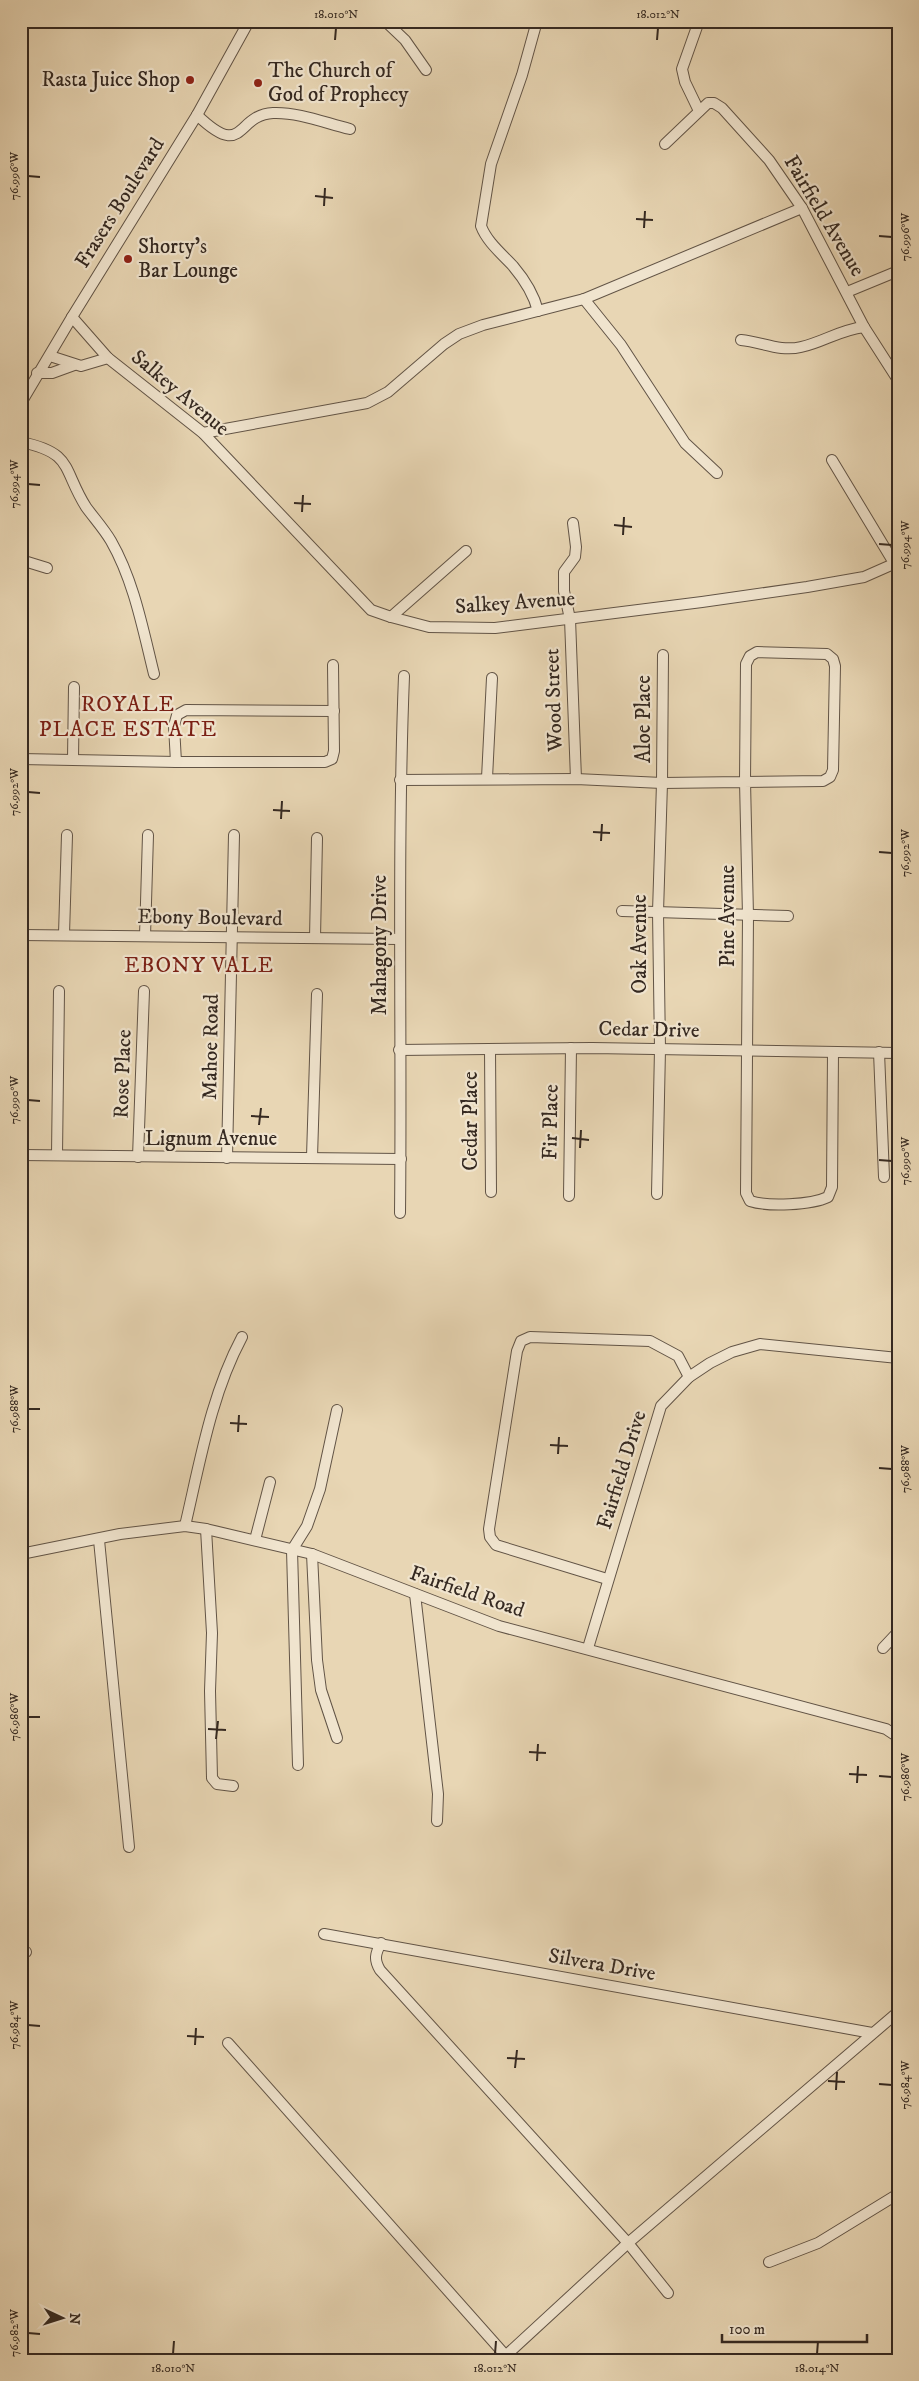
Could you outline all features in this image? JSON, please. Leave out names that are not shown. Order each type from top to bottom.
[{"type":"street","name":"Frasers Boulevard","points":[[21,403],[37,373],[50,356],[72,317],[197,115],[249,21]]},
{"type":"street","points":[[385,21],[405,40],[426,70]]},
{"type":"street","points":[[537,21],[522,75],[491,164],[481,226],[484,235],[514,268],[535,300],[538,311]]},
{"type":"street","points":[[665,144],[699,111],[685,82],[682,69],[699,21]]},
{"type":"street","name":"Fairfield Avenue","points":[[699,111],[708,103],[714,103],[722,108],[769,160],[802,208],[864,327],[898,380]]},
{"type":"street","points":[[197,115],[214,131],[223,136],[243,130],[264,114],[274,113],[292,114],[350,129]]},
{"type":"street","points":[[203,433],[367,403],[388,392],[444,344],[459,334],[482,325],[584,299],[802,208]]},
{"type":"street","points":[[847,292],[898,271]]},
{"type":"street","points":[[584,299],[620,345],[686,443],[717,473]]},
{"type":"street","name":"Salkey Avenue","points":[[72,317],[108,358],[203,433],[371,610],[391,617],[429,626],[495,628],[702,602],[864,577],[896,563]]},
{"type":"street","points":[[741,340],[762,342],[773,348],[802,347],[833,334],[864,327]]},
{"type":"street","points":[[50,356],[74,365]]},
{"type":"street","points":[[37,373],[52,373],[74,365],[94,364],[108,358]]},
{"type":"street","points":[[21,442],[39,445],[54,452],[63,460],[86,507],[111,540],[136,601],[154,674]]},
{"type":"street","points":[[832,460],[896,563]]},
{"type":"street","name":"Wood Street","points":[[573,523],[576,547],[575,557],[564,572],[564,591],[570,619],[576,779]]},
{"type":"street","points":[[391,617],[466,551]]},
{"type":"street","points":[[21,560],[47,568]]},
{"type":"street","name":"Pine Avenue","points":[[745,781],[823,781],[830,777],[833,770],[835,666],[833,659],[827,654],[757,652],[750,656],[746,664],[745,781],[748,916],[746,1193],[750,1201],[760,1204],[819,1201],[828,1197],[832,1187],[834,1052]]},
{"type":"street","name":"Aloe Place","points":[[662,784],[663,655]]},
{"type":"street","points":[[23,673],[22,759],[325,762],[332,759],[334,751],[334,665]]},
{"type":"street","name":"Mahagony Drive","points":[[400,1213],[398,939],[400,780],[404,676]]},
{"type":"street","points":[[487,778],[492,678]]},
{"type":"street","points":[[73,759],[74,687]]},
{"type":"street","points":[[176,762],[174,726],[177,715],[186,710],[334,711]]},
{"type":"street","points":[[400,780],[487,778],[576,779],[662,784],[745,781]]},
{"type":"street","name":"Oak Avenue","points":[[657,1194],[660,1049],[658,912],[662,784]]},
{"type":"street","points":[[64,934],[67,835]]},
{"type":"street","name":"Mahoe Road","points":[[227,1158],[234,835]]},
{"type":"street","points":[[145,936],[148,836]]},
{"type":"street","points":[[315,938],[317,838]]},
{"type":"street","points":[[622,911],[788,916]]},
{"type":"street","name":"Ebony Boulevard","points":[[21,935],[398,939]]},
{"type":"street","name":"Rose Place","points":[[138,1157],[144,991]]},
{"type":"street","points":[[57,1156],[59,992]]},
{"type":"street","points":[[312,1158],[317,994]]},
{"type":"street","name":"Cedar Drive","points":[[399,1050],[571,1048],[898,1053]]},
{"type":"street","name":"Fir Place","points":[[569,1196],[571,1048]]},
{"type":"street","name":"Cedar Place","points":[[490,1049],[491,1192]]},
{"type":"street","points":[[879,1052],[884,1177]]},
{"type":"street","name":"Lignum Avenue","points":[[21,1155],[401,1159]]},
{"type":"street","points":[[185,1526],[213,1410],[228,1363],[242,1337]]},
{"type":"street","points":[[607,1579],[496,1545],[490,1537],[489,1529],[517,1351],[521,1341],[530,1337],[650,1341],[678,1356],[689,1378]]},
{"type":"street","name":"Fairfield Drive","points":[[588,1648],[607,1579],[661,1406],[689,1378],[732,1352],[760,1344],[898,1358]]},
{"type":"street","points":[[298,1765],[292,1550],[307,1526],[320,1488],[337,1410]]},
{"type":"street","points":[[255,1540],[270,1482]]},
{"type":"street","name":"Fairfield Road","points":[[21,1554],[99,1540],[120,1534],[185,1526],[206,1528],[312,1554],[499,1626],[588,1648],[886,1729],[898,1737]]},
{"type":"street","points":[[206,1528],[212,1633],[210,1690],[212,1778],[217,1784],[233,1786]]},
{"type":"street","points":[[99,1540],[129,1847]]},
{"type":"street","points":[[312,1554],[316,1660],[321,1690],[337,1738]]},
{"type":"street","points":[[415,1594],[438,1794],[437,1822]]},
{"type":"street","points":[[884,1648],[898,1632]]},
{"type":"street","name":"Silvera Drive","points":[[324,1934],[872,2034]]},
{"type":"street","points":[[381,1943],[376,1952],[376,1962],[380,1970],[628,2243],[668,2293]]},
{"type":"street","points":[[228,2043],[504,2358],[628,2243],[898,2012]]},
{"type":"street","points":[[769,2262],[818,2243],[898,2194]]},
{"type":"place","name":"Rasta Juice Shop","points":[[190,80]]},
{"type":"place","name":"The Church of God of Prophecy","points":[[258,83]]},
{"type":"place","name":"Shorty's Bar Lounge","points":[[128,259]]},
{"type":"district","name":"ROYALE PLACE ESTATE","points":[[128,716]]},
{"type":"district","name":"EBONY VALE","points":[[199,965]]}]
